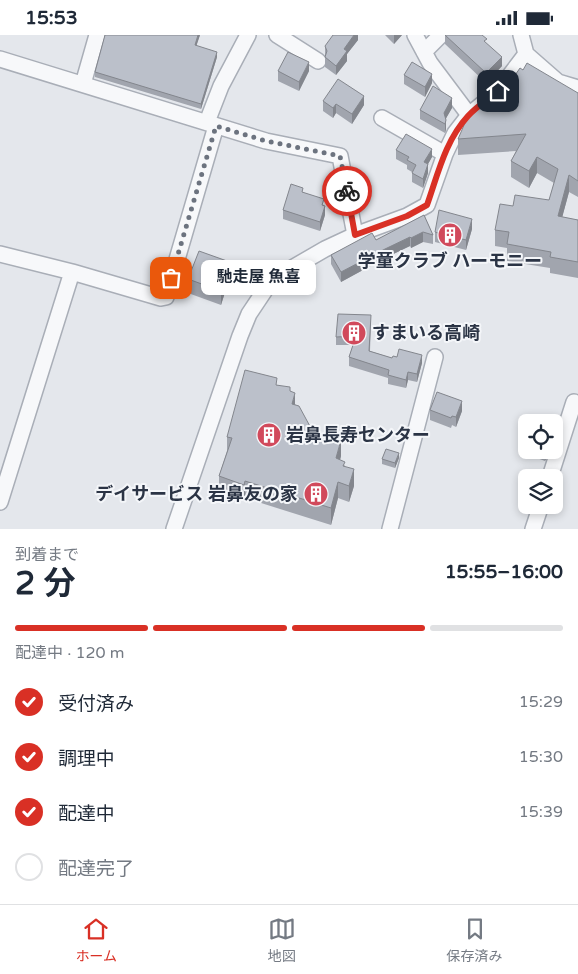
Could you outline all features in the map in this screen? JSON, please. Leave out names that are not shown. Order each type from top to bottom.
[{"type":"street","points":[[83,84],[97,35]]},
{"type":"street","points":[[0,254],[72,272],[161,298],[166,297],[221,86],[248,35]]},
{"type":"street","points":[[277,35],[318,61]]},
{"type":"street","points":[[415,35],[430,63],[469,115]]},
{"type":"street","points":[[424,53],[441,35]]},
{"type":"street","points":[[521,35],[526,54],[558,82],[578,88]]},
{"type":"street","points":[[174,529],[240,336],[249,314],[267,287],[287,271],[325,249],[355,235],[407,216],[427,205],[444,154],[455,133],[469,115],[498,91],[526,54]]},
{"type":"street","points":[[0,59],[266,141],[340,156],[355,235]]},
{"type":"street","points":[[382,118],[444,154]]},
{"type":"street","points":[[0,502],[72,272]]},
{"type":"street","points":[[390,529],[435,357]]},
{"type":"street","points":[[553,469],[574,402]]},
{"type":"street","points":[[533,529],[538,514]]},
{"type":"building","points":[[105,35],[198,35],[195,45],[217,52],[201,104],[95,72]]},
{"type":"building","points":[[333,35],[354,35],[344,49],[347,51],[336,66],[325,57],[327,51],[325,46]]},
{"type":"building","points":[[445,35],[482,35],[487,39],[484,41],[502,57],[486,73]]},
{"type":"building","points":[[288,52],[309,62],[299,82],[278,71]]},
{"type":"building","points":[[412,62],[432,74],[425,87],[404,75]]},
{"type":"building","points":[[527,63],[578,93],[578,181],[569,175],[558,216],[578,220],[578,262],[550,257],[551,252],[507,244],[509,232],[495,230],[500,204],[513,206],[515,195],[549,200],[558,169],[537,157],[529,171],[511,161],[526,134],[458,139],[468,116],[477,105],[486,98],[495,104],[520,68],[523,70]]},
{"type":"building","points":[[338,79],[364,96],[352,114],[336,104],[333,108],[323,101]]},
{"type":"building","points":[[433,86],[452,98],[444,113],[445,124],[420,110]]},
{"type":"building","points":[[406,134],[432,149],[424,162],[428,164],[423,179],[412,173],[416,165],[407,160],[409,157],[396,150]]},
{"type":"building","points":[[291,184],[303,188],[302,192],[324,199],[322,205],[325,206],[320,222],[283,210]]},
{"type":"building","points":[[439,210],[472,219],[466,240],[435,232]]},
{"type":"building","points":[[424,215],[433,235],[423,232],[410,237],[341,272],[331,255],[372,233],[376,240]]},
{"type":"building","points":[[199,251],[227,261],[224,271],[227,272],[221,291],[188,279]]},
{"type":"building","points":[[338,314],[371,315],[369,351],[392,358],[393,356],[397,357],[399,349],[422,355],[417,374],[408,372],[406,380],[388,375],[389,370],[349,357],[356,336],[336,337]]},
{"type":"building","points":[[245,370],[277,378],[276,385],[290,387],[290,391],[295,393],[292,404],[299,406],[312,430],[341,440],[336,458],[345,462],[343,466],[354,469],[349,486],[338,482],[331,508],[245,481],[244,485],[219,476],[232,438],[227,437]]},
{"type":"building","points":[[437,392],[462,401],[456,417],[452,416],[451,418],[430,410]]},
{"type":"building","points":[[386,449],[399,453],[395,463],[382,459]]},
{"type":"way so far","points":[[171,278],[216,126],[266,141],[340,156],[347,191]]},
{"type":"place","name":"学童クラブ ハーモニー","points":[[450,235]]},
{"type":"place","name":"馳走屋 魚喜","points":[[171,278]]},
{"type":"place","name":"すまいる高崎","points":[[354,333]]},
{"type":"place","name":"岩鼻長寿センター","points":[[269,435]]},
{"type":"place","name":"デイサービス 岩鼻友の家","points":[[316,494]]},
{"type":"route","points":[[347,191],[355,235],[407,216],[427,205],[444,154],[455,133],[469,115],[498,91]]}]
